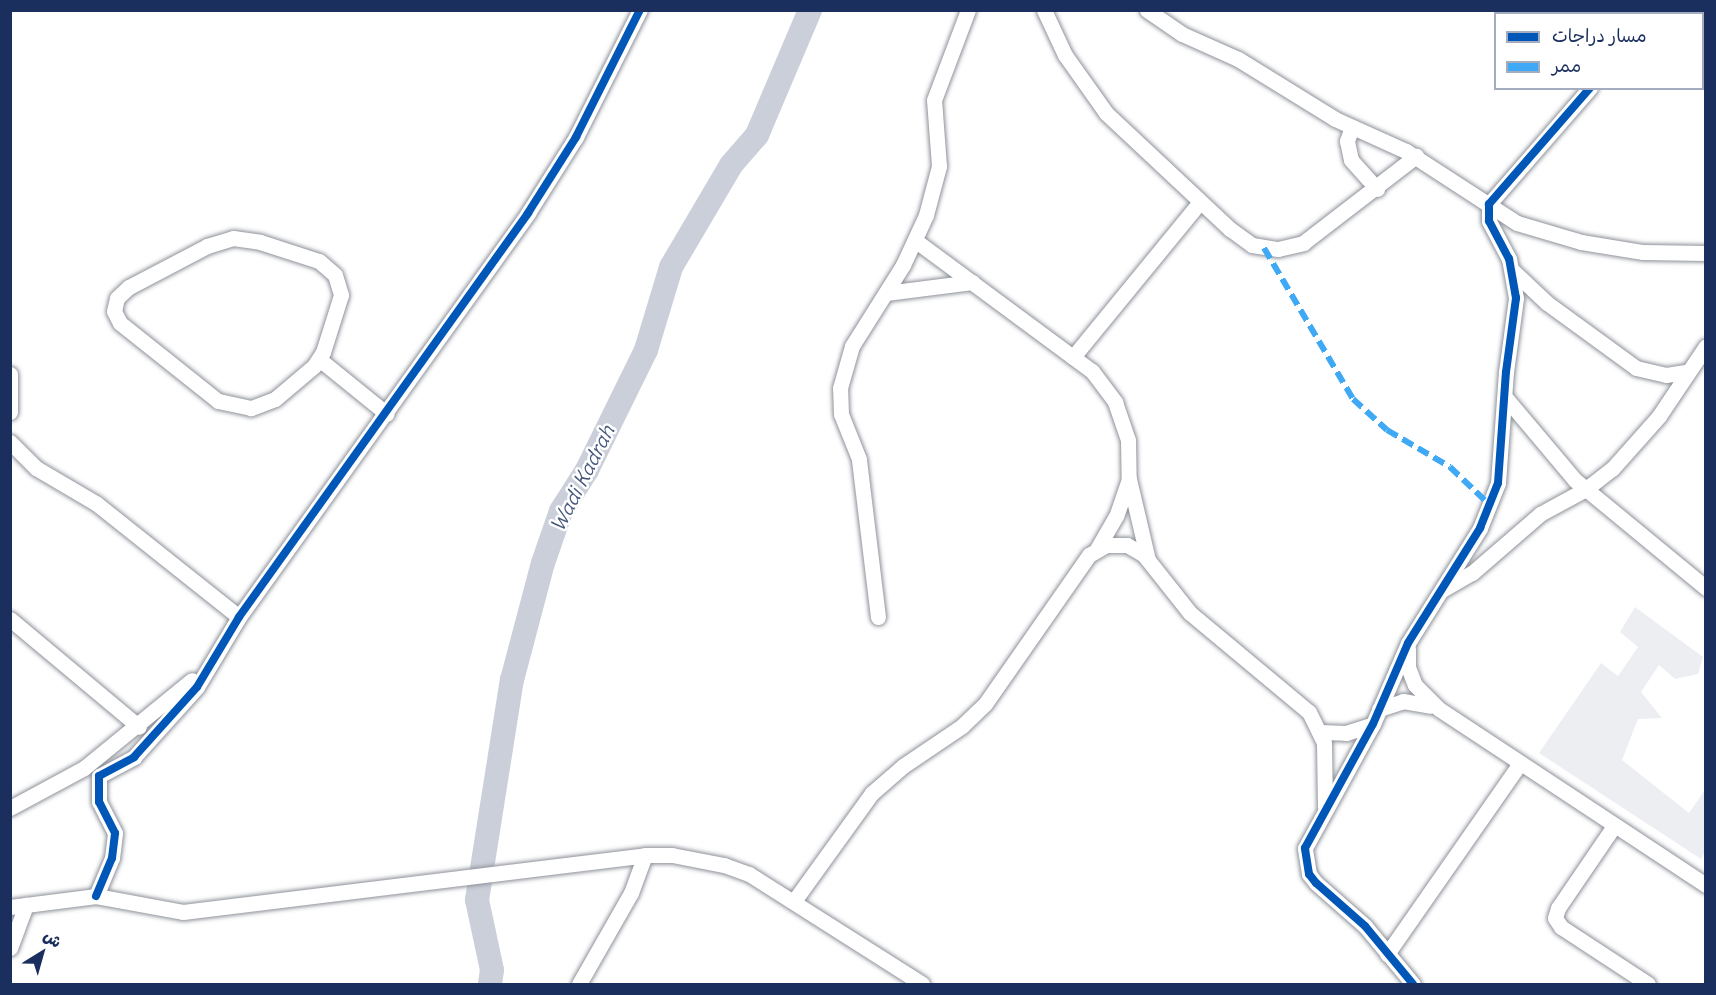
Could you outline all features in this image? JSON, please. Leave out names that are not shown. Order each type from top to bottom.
[{"type":"street","points":[[96,896],[112,858],[115,833],[99,802],[99,776],[134,758],[197,687],[239,616],[387,414],[553,174],[640,10]]},
{"type":"street","points":[[878,617],[859,459],[841,414],[840,388],[852,346],[916,242],[939,175],[932,116],[937,86],[968,10]]},
{"type":"street","points":[[1044,10],[1065,55],[1106,113],[1240,238],[1278,249],[1303,243],[1377,189],[1416,156]]},
{"type":"street","points":[[1147,10],[1352,127],[1416,156],[1488,207],[1517,223],[1581,242],[1660,254],[1706,253]]},
{"type":"street","points":[[1413,984],[1365,926],[1309,874],[1305,848],[1324,809],[1373,724],[1408,643],[1491,506],[1502,459],[1505,397],[1516,298],[1512,270],[1490,221],[1488,207],[1501,186],[1588,90]]},
{"type":"street","points":[[1352,127],[1347,141],[1351,160],[1377,189]]},
{"type":"street","points":[[1073,357],[1200,202]]},
{"type":"street","points":[[233,238],[260,242],[319,261],[339,284],[340,305],[319,360],[267,404],[234,407],[218,401],[120,323],[114,304],[129,287],[207,246],[233,238]]},
{"type":"street","points":[[916,242],[1092,371],[1115,402],[1128,440],[1129,479],[1148,560]]},
{"type":"street","points":[[1512,270],[1561,315],[1636,368],[1655,374],[1686,372]]},
{"type":"street","points":[[886,293],[972,282]]},
{"type":"street","points":[[1442,590],[1472,573],[1540,514],[1586,489],[1640,440],[1706,345]]},
{"type":"street","points":[[319,360],[387,414]]},
{"type":"street","points":[[10,374],[10,412]]},
{"type":"street","points":[[1505,397],[1565,471],[1706,588]]},
{"type":"street","points":[[10,442],[36,468],[98,504],[239,616]]},
{"type":"street","points":[[794,901],[872,793],[903,766],[962,726],[985,704],[1097,549],[1116,516],[1129,479]]},
{"type":"street","points":[[1097,549],[1126,545],[1148,560],[1182,605],[1301,705],[1321,732],[1326,754],[1324,809]]},
{"type":"street","points":[[10,619],[139,727]]},
{"type":"street","points":[[1408,643],[1411,677],[1419,692],[1439,709],[1519,765],[1706,885]]},
{"type":"street","points":[[10,808],[49,790],[139,727],[207,667]]},
{"type":"street","points":[[1379,709],[1415,701],[1439,709]]},
{"type":"street","points":[[1321,732],[1346,733],[1373,724]]},
{"type":"street","points":[[1387,954],[1519,765]]},
{"type":"street","points":[[1614,826],[1558,908],[1555,918],[1561,927],[1648,984]]},
{"type":"street","points":[[579,984],[631,893],[645,855]]},
{"type":"street","points":[[10,948],[18,906],[96,896],[183,912],[645,855],[698,858],[749,874],[922,984]]},
{"type":"shaded area","points":[[1635,607],[1703,657],[1698,674],[1675,679],[1659,665],[1641,692],[1662,718],[1638,719],[1622,760],[1689,813],[1705,790],[1705,852],[1701,859],[1539,753],[1601,663],[1618,676],[1638,647],[1620,632]]},
{"type":"waterway","name":"Wadi Kadrah","points":[[490,984],[492,970],[477,900],[512,680],[543,563],[561,511],[587,470],[646,350],[671,267],[731,165],[757,135],[810,10]]},
{"type":"marked path","points":[[1264,248],[1353,399],[1387,430],[1450,467],[1491,506]]},
{"type":"cycle path","points":[[96,896],[112,858],[115,833],[99,802],[99,776],[134,757],[197,687],[239,617],[528,213],[576,137],[640,10]]},
{"type":"cycle path","points":[[1413,984],[1365,926],[1316,883],[1309,874],[1305,848],[1373,724],[1408,643],[1480,528],[1498,483],[1506,372],[1516,298],[1509,259],[1489,221],[1489,204],[1588,90]]}]
